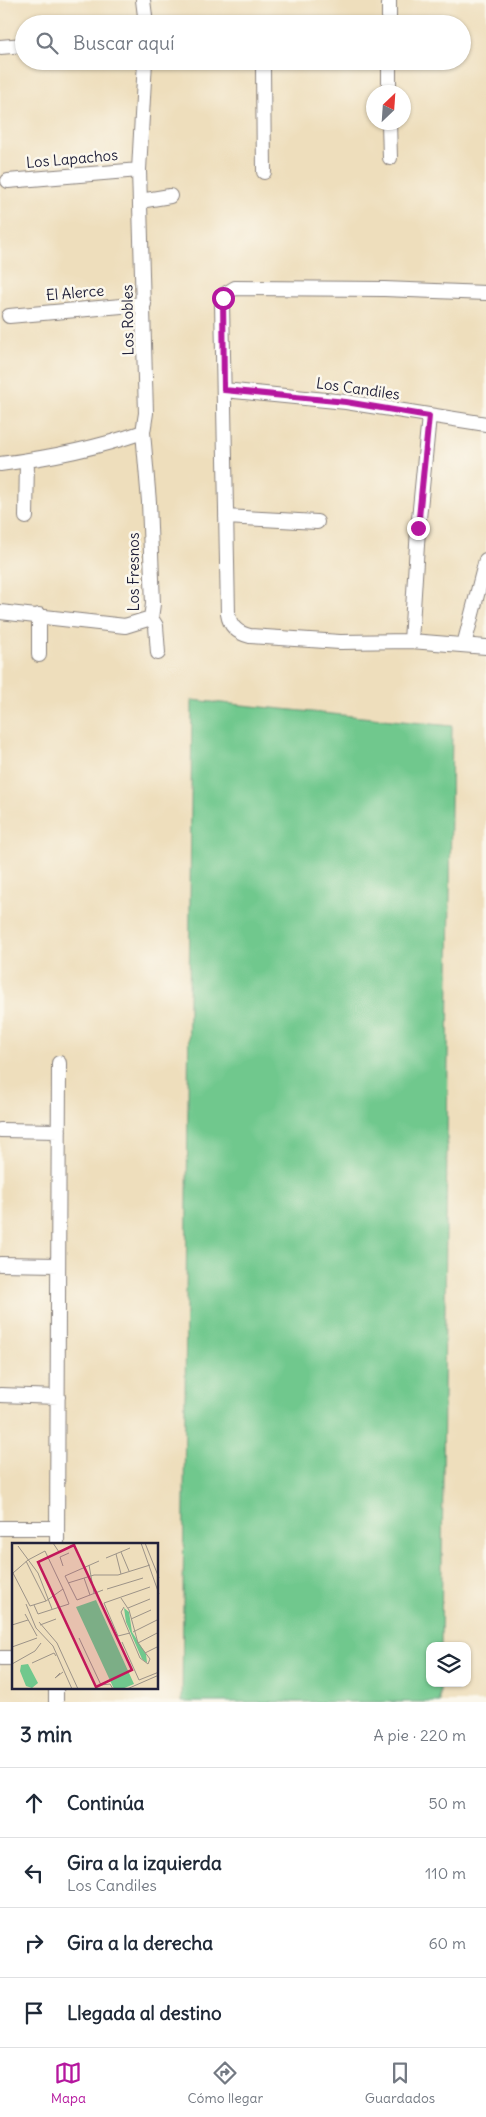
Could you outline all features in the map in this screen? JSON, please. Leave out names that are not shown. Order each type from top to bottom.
[{"type":"street","points":[[144,0],[145,15]]},
{"type":"street","points":[[389,0],[389,15]]},
{"type":"street","points":[[0,47],[15,46]]},
{"type":"street","name":"Los Robles","points":[[143,432],[146,413],[139,170],[145,70]]},
{"type":"street","points":[[263,70],[264,172]]},
{"type":"street","points":[[389,70],[389,85]]},
{"type":"street","points":[[389,130],[390,158]]},
{"type":"street","name":"Los Lapachos","points":[[8,181],[139,170]]},
{"type":"street","points":[[140,201],[170,196]]},
{"type":"street","points":[[486,293],[315,288],[231,289],[222,302],[228,614],[231,625],[239,632],[250,636],[340,642],[411,641],[486,647]]},
{"type":"street","name":"El Alerce","points":[[9,316],[144,304]]},
{"type":"street","name":"Los Candiles","points":[[224,390],[346,402],[486,424]]},
{"type":"street","points":[[411,641],[418,528],[429,416]]},
{"type":"street","points":[[0,464],[27,461],[119,440],[143,432]]},
{"type":"street","name":"Los Fresnos","points":[[0,612],[125,626],[151,618],[153,604],[149,502],[143,432]]},
{"type":"street","points":[[26,517],[27,461]]},
{"type":"street","points":[[226,516],[317,522]]},
{"type":"street","points":[[464,645],[486,560]]},
{"type":"street","points":[[39,615],[39,655]]},
{"type":"street","points":[[151,618],[156,626],[158,653]]},
{"type":"street","points":[[57,1543],[60,1063]]},
{"type":"street","points":[[0,1130],[59,1131]]},
{"type":"street","points":[[0,1264],[58,1265]]},
{"type":"street","points":[[0,1396],[58,1397]]},
{"type":"street","points":[[0,1528],[57,1528]]},
{"type":"green space","points":[[192,700],[452,726],[441,1642],[426,1642],[426,1687],[440,1687],[440,1702],[182,1702]]},
{"type":"route","points":[[223,298],[224,390],[346,402],[429,416],[418,528]]}]
